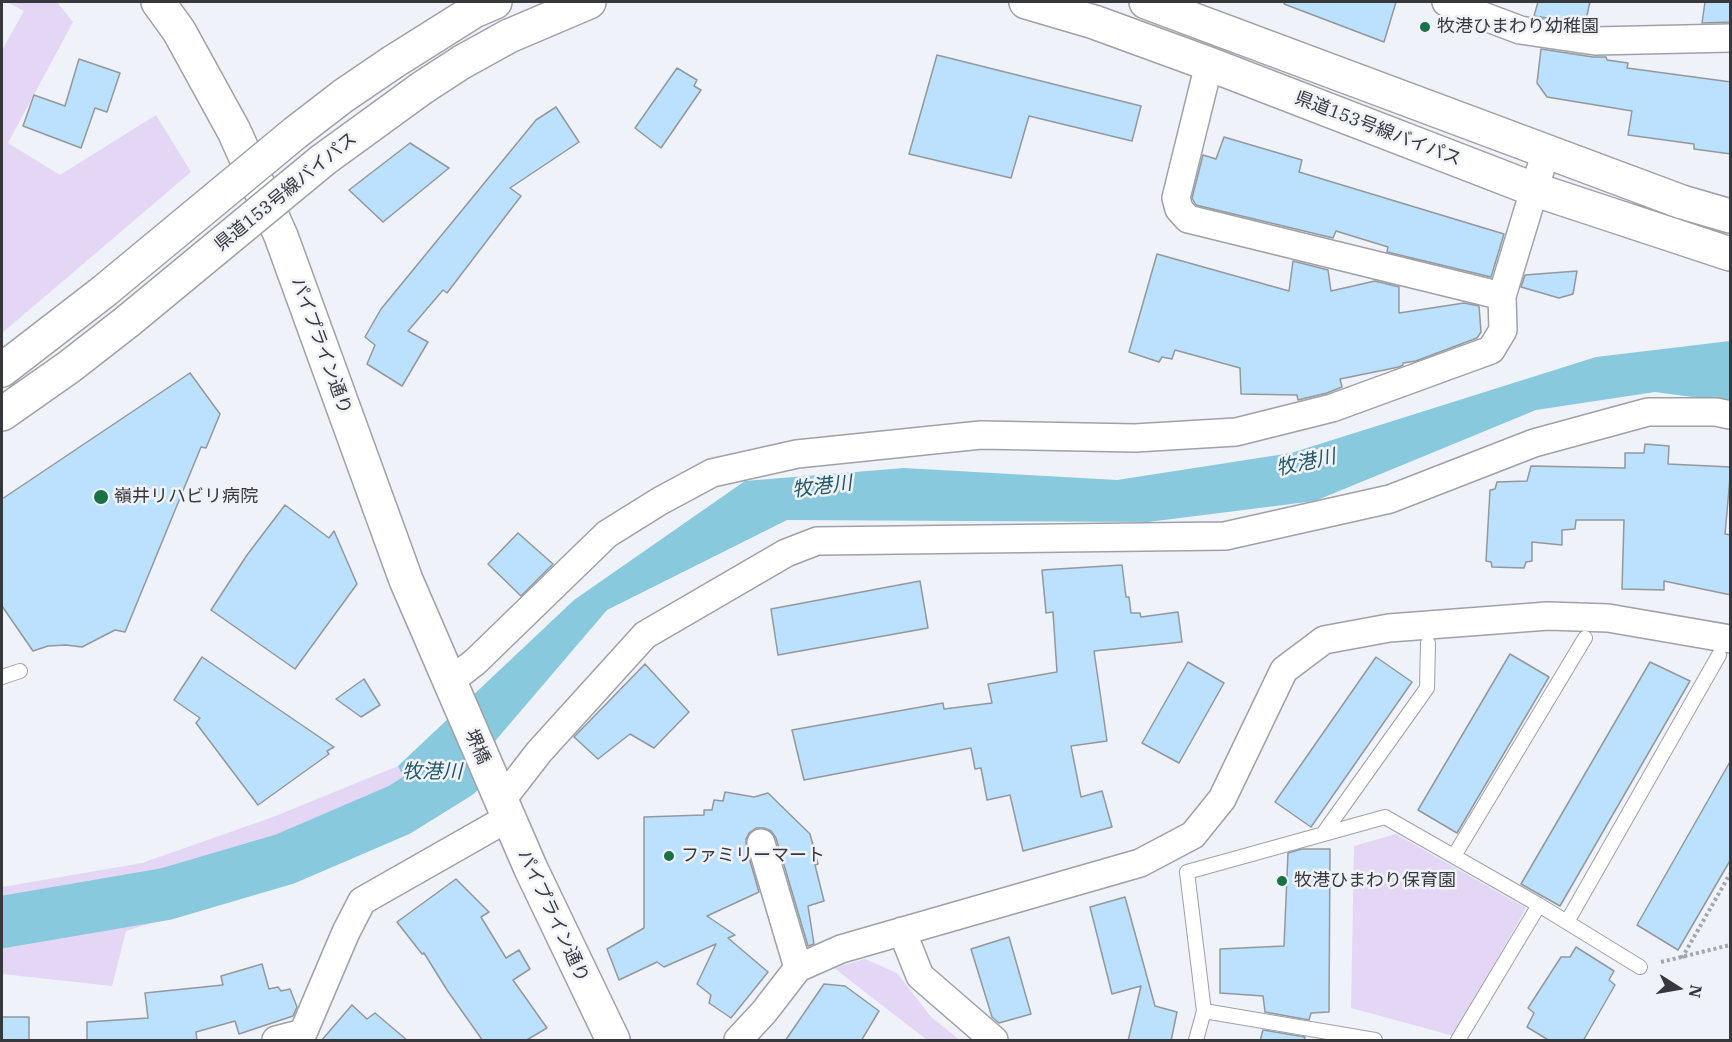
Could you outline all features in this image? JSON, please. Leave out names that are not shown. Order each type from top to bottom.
[{"type":"main road","name":"パイプライン通り","points":[[158,2],[179,31],[234,131],[280,236],[406,580],[454,693]]},
{"type":"main road","points":[[2,370],[103,292],[343,96],[474,11],[495,2]]},
{"type":"main road","name":"県道153号線バイパス","points":[[2,414],[53,379],[128,321],[323,160],[422,88],[509,36],[590,2]]},
{"type":"main road","name":"県道153号線バイパス","points":[[1026,2],[1094,22],[1209,64],[1533,189],[1731,254]]},
{"type":"main road","name":"県道153号線バイパス","points":[[1146,2],[1683,202],[1731,216]]},
{"type":"main road","name":"堺橋","points":[[454,693],[502,803]]},
{"type":"main road","name":"パイプライン通り","points":[[502,803],[613,1041]]},
{"type":"street","points":[[1446,2],[1520,30],[1595,41],[1731,38]]},
{"type":"street","points":[[1209,64],[1176,198],[1179,209],[1188,219],[1502,296]]},
{"type":"street","points":[[454,693],[476,662],[607,534],[660,501],[712,473],[796,454],[981,435],[1135,438],[1236,432],[1332,408],[1491,350],[1503,330],[1502,296],[1546,151]]},
{"type":"street","points":[[276,1041],[303,1033],[346,932],[362,902],[502,803],[539,752],[645,635],[786,553],[817,541],[1225,536],[1390,499],[1534,443],[1648,412],[1716,412],[1731,415]]},
{"type":"street","points":[[738,1041],[798,968],[841,949],[1140,863],[1193,835],[1222,799],[1284,670],[1324,640],[1389,628],[1548,616],[1608,618],[1725,647]]},
{"type":"street","points":[[761,843],[798,968]]},
{"type":"street","points":[[903,931],[920,976],[994,1041]]},
{"type":"lane","points":[[1454,856],[1585,638]]},
{"type":"lane","points":[[1323,834],[1427,688],[1428,643]]},
{"type":"lane","points":[[1567,922],[1725,647]]},
{"type":"lane","points":[[2,677],[20,671]]},
{"type":"lane","points":[[1196,1041],[1204,1011],[1187,872],[1385,817],[1539,905],[1640,967]]},
{"type":"lane","points":[[1458,1041],[1539,905]]},
{"type":"lane","points":[[1204,1011],[1318,1036],[1375,1041]]},
{"type":"path","points":[[1682,958],[1731,874]]},
{"type":"path","points":[[1640,967],[1731,945]]},
{"type":"shaded area","points":[[7,2],[57,2],[73,22],[8,143],[60,175],[156,115],[191,172],[2,333],[2,50],[24,11]]},
{"type":"shaded area","points":[[398,766],[408,775],[339,823],[220,863],[227,900],[126,931],[112,986],[2,974],[2,887],[142,863],[273,817]]},
{"type":"shaded area","points":[[1396,834],[1526,908],[1454,1036],[1351,1008],[1354,846]]},
{"type":"shaded area","points":[[865,959],[897,973],[931,1017],[960,1040],[927,1040],[834,968]]},
{"type":"water","name":"牧港川","points":[[1730,341],[1730,402],[1655,392],[1536,410],[1315,501],[1148,522],[787,520],[607,610],[426,822],[398,766],[574,600],[745,481],[904,468],[1117,480],[1291,453],[1596,357]]},
{"type":"building","points":[[1285,2],[1396,2],[1384,42],[1284,4]]},
{"type":"building","points":[[1538,2],[1590,2],[1585,24],[1534,16]]},
{"type":"building","points":[[1705,2],[1731,2],[1731,22],[1702,23]]},
{"type":"building","points":[[1541,49],[1606,57],[1607,60],[1628,63],[1627,68],[1731,82],[1731,154],[1694,149],[1694,144],[1628,135],[1632,111],[1547,97],[1537,83]]},
{"type":"building","points":[[937,55],[1141,106],[1132,141],[1029,116],[1011,178],[909,154]]},
{"type":"building","points":[[79,59],[120,73],[107,112],[95,108],[81,148],[23,126],[34,95],[65,106]]},
{"type":"building","points":[[677,68],[697,80],[694,86],[701,90],[661,148],[635,128]]},
{"type":"building","points":[[556,107],[579,142],[510,188],[521,196],[447,293],[443,290],[408,331],[428,342],[402,386],[367,364],[375,345],[365,337],[381,309],[536,120]]},
{"type":"building","points":[[1224,137],[1302,160],[1299,172],[1504,234],[1491,277],[1387,252],[1388,247],[1336,231],[1333,238],[1196,205],[1192,198],[1203,155],[1216,159]]},
{"type":"building","points":[[410,143],[449,168],[383,222],[349,190]]},
{"type":"building","points":[[1157,254],[1289,291],[1293,261],[1328,270],[1331,291],[1375,281],[1399,287],[1399,313],[1464,303],[1479,306],[1481,332],[1477,338],[1416,361],[1403,363],[1399,367],[1340,379],[1342,387],[1327,393],[1298,400],[1297,395],[1241,394],[1240,368],[1175,350],[1172,359],[1162,357],[1159,362],[1129,352]]},
{"type":"building","points":[[1577,271],[1573,294],[1559,298],[1521,287],[1525,275]]},
{"type":"building","points":[[190,373],[220,414],[206,448],[201,447],[125,632],[115,630],[82,647],[48,646],[33,651],[2,606],[2,499]]},
{"type":"building","points":[[1645,444],[1669,446],[1668,464],[1731,467],[1725,534],[1731,535],[1731,595],[1664,581],[1664,590],[1622,589],[1624,520],[1576,520],[1575,529],[1562,530],[1562,545],[1532,542],[1532,561],[1526,562],[1524,568],[1492,567],[1491,562],[1486,561],[1490,490],[1495,489],[1497,482],[1527,481],[1531,466],[1625,468],[1625,453],[1644,453]]},
{"type":"building","points":[[285,505],[329,538],[334,531],[357,584],[295,669],[211,610],[247,555]]},
{"type":"building","points":[[518,533],[553,564],[521,596],[488,564]]},
{"type":"building","points":[[1122,565],[1126,597],[1129,597],[1131,613],[1140,613],[1141,617],[1178,612],[1182,642],[1094,651],[1107,741],[1071,746],[1081,797],[1102,791],[1112,827],[1023,851],[1010,795],[987,800],[981,768],[975,769],[971,748],[804,780],[792,730],[943,703],[944,709],[992,703],[988,684],[1057,672],[1053,612],[1046,613],[1042,570]]},
{"type":"building","points":[[920,581],[928,628],[778,655],[771,609]]},
{"type":"building","points":[[1510,654],[1549,677],[1457,833],[1418,810]]},
{"type":"building","points":[[202,657],[334,747],[327,751],[329,754],[258,805],[196,723],[200,718],[174,700]]},
{"type":"building","points":[[1376,657],[1412,682],[1311,827],[1275,802]]},
{"type":"building","points":[[1188,662],[1224,683],[1179,763],[1142,743]]},
{"type":"building","points":[[1650,662],[1690,681],[1560,906],[1521,884]]},
{"type":"building","points":[[645,664],[689,712],[654,748],[630,734],[598,759],[574,737]]},
{"type":"building","points":[[364,679],[380,705],[361,717],[336,699]]},
{"type":"building","points":[[1731,760],[1731,859],[1678,950],[1637,925]]},
{"type":"building","points":[[725,792],[754,797],[768,793],[810,834],[824,901],[808,906],[814,944],[808,946],[776,838],[771,831],[764,828],[756,828],[749,833],[746,847],[759,892],[707,916],[735,935],[728,938],[768,972],[731,1018],[709,1003],[711,995],[697,984],[716,944],[664,967],[657,962],[619,980],[607,949],[644,928],[644,817],[704,815],[704,810],[712,810],[714,800],[723,801]]},
{"type":"building","points":[[1302,849],[1330,849],[1329,1012],[1311,1013],[1309,1020],[1265,1012],[1263,996],[1220,993],[1220,949],[1284,946],[1288,853]]},
{"type":"building","points":[[456,879],[489,912],[481,917],[506,958],[519,950],[530,969],[513,980],[547,1028],[525,1041],[483,1041],[424,953],[422,954],[397,922]]},
{"type":"building","points":[[1125,897],[1155,1006],[1177,1012],[1171,1041],[1128,1041],[1141,986],[1112,994],[1090,907]]},
{"type":"building","points":[[1009,937],[1031,1014],[999,1023],[992,1017],[971,949]]},
{"type":"building","points":[[1576,947],[1614,971],[1609,980],[1615,985],[1583,1041],[1550,1041],[1527,1027],[1534,1013],[1528,1008],[1561,957],[1570,957]]},
{"type":"building","points":[[262,964],[269,989],[278,987],[281,991],[290,989],[297,1007],[293,1016],[239,1034],[235,1021],[196,1032],[197,1041],[87,1041],[87,1022],[148,1018],[145,993],[223,985],[221,976]]},
{"type":"building","points":[[824,984],[845,986],[879,1011],[861,1041],[785,1041]]},
{"type":"building","points":[[352,1005],[367,1019],[375,1013],[408,1041],[321,1041]]},
{"type":"building","points":[[2,1017],[29,1017],[29,1041],[2,1041]]},
{"type":"building","points":[[1263,1030],[1305,1037],[1304,1041],[1260,1041]]},
{"type":"waterway","name":"牧港川","points":[[2,922],[166,894],[285,859],[399,810],[457,774],[470,756]]},
{"type":"place","name":"牧港ひまわり幼稚園","points":[[1425,27]]},
{"type":"place","name":"嶺井リハビリ病院","points":[[101,497]]},
{"type":"place","name":"ファミリーマート","points":[[669,856]]},
{"type":"place","name":"牧港ひまわり保育園","points":[[1282,881]]}]
